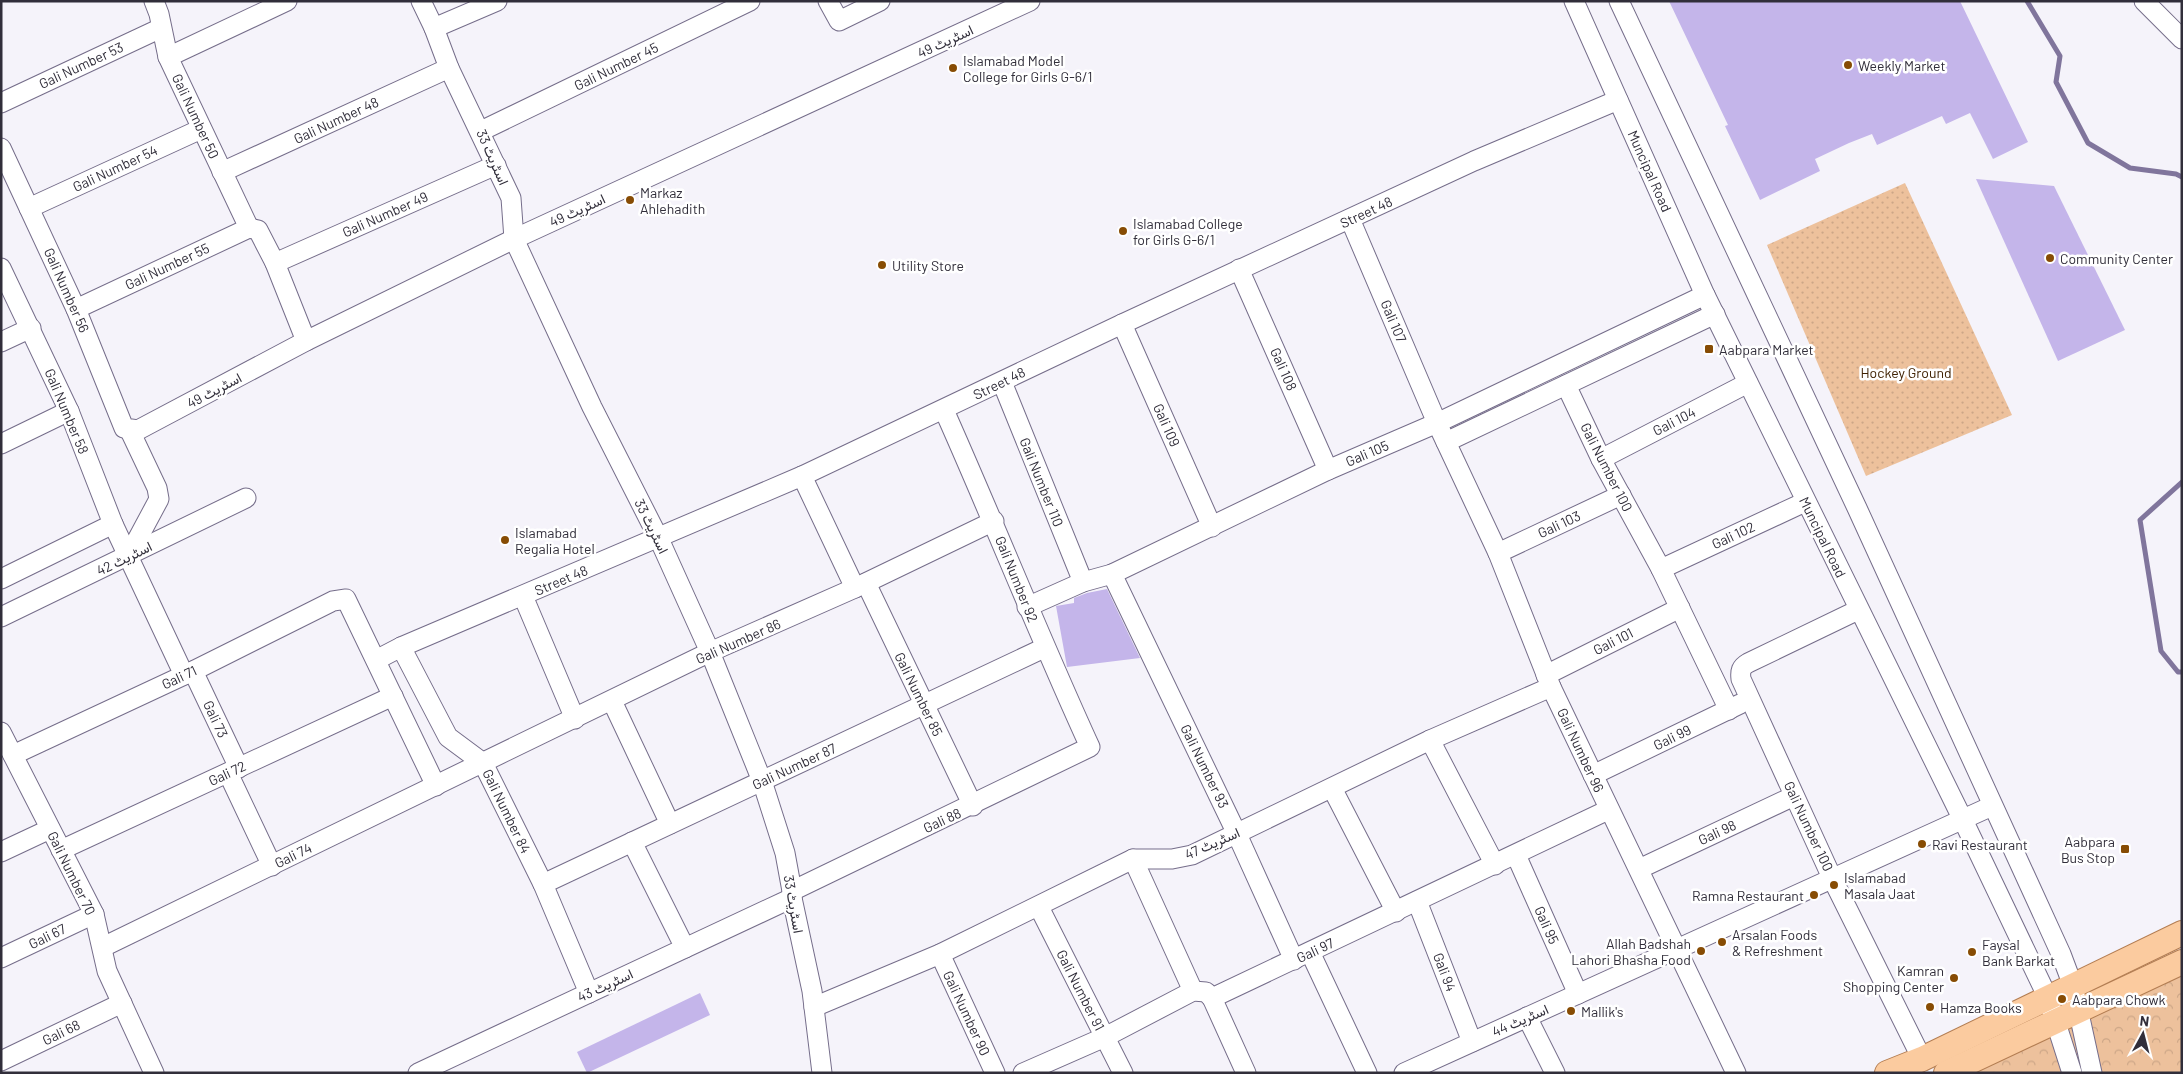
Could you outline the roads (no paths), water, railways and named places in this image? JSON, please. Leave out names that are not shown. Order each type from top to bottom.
[{"type":"main road","points":[[1887,1073],[1922,1059],[2182,933]]},
{"type":"main road","points":[[1946,1073],[2182,962]]},
{"type":"street","name":"Gali Number 50","points":[[154,1],[168,57],[222,172],[275,264],[306,341]]},
{"type":"street","points":[[168,57],[287,1]]},
{"type":"street","name":"اسٹریٹ 33","points":[[421,1],[434,28],[449,68],[481,131],[511,198],[514,239],[592,407],[659,539],[710,652],[762,781],[785,853],[814,1007],[822,1073]]},
{"type":"street","points":[[434,28],[497,1]]},
{"type":"street","name":"Gali Number 45","points":[[481,131],[750,1]]},
{"type":"street","points":[[828,1],[839,21],[880,1]]},
{"type":"street","name":"اسٹریٹ 49","points":[[130,431],[138,430],[306,341],[514,239],[1030,1]]},
{"type":"street","name":"Muncipal Road","points":[[1574,1],[1705,295],[1805,502],[1963,820],[2048,998],[2067,1016],[2092,1073]]},
{"type":"street","name":"Muncipal Road","points":[[1618,1],[1857,508],[2061,954],[2072,986],[2067,1016],[2072,1073]]},
{"type":"street","points":[[2144,1],[2182,39]]},
{"type":"street","name":"Gali Number 53","points":[[1,103],[161,28]]},
{"type":"street","name":"Gali Number 48","points":[[222,172],[449,68]]},
{"type":"street","name":"Street 48","points":[[376,660],[401,647],[659,539],[802,476],[1474,160],[1618,100]]},
{"type":"street","name":"Gali Number 54","points":[[29,208],[201,129]]},
{"type":"street","name":"Gali Number 56","points":[[1,148],[76,309],[124,428],[130,431],[157,488],[159,499],[129,555]]},
{"type":"street","name":"Gali Number 49","points":[[275,264],[496,164]]},
{"type":"street","name":"Gali 107","points":[[1350,219],[1437,423]]},
{"type":"street","name":"Gali Number 55","points":[[76,309],[254,229]]},
{"type":"street","name":"Gali Number 58","points":[[1,268],[69,411],[113,524],[129,555]]},
{"type":"street","name":"Gali 108","points":[[1240,269],[1328,470]]},
{"type":"street","name":"Gali 105","points":[[1028,608],[1083,582],[1112,574],[1328,470],[1437,423],[1705,295]]},
{"type":"street","points":[[1446,442],[1715,314]]},
{"type":"street","name":"Gali 109","points":[[1122,324],[1212,527]]},
{"type":"street","points":[[1,342],[31,328]]},
{"type":"street","name":"Gali Number 110","points":[[1002,382],[1083,582]]},
{"type":"street","name":"Gali 104","points":[[1601,459],[1748,383]]},
{"type":"street","name":"Gali Number 100","points":[[1566,385],[1601,459],[1661,568],[1729,710]]},
{"type":"street","name":"Gali Number 92","points":[[944,410],[994,521],[1044,648],[1090,748]]},
{"type":"street","points":[[1,444],[69,411]]},
{"type":"street","name":"Gali Number 96","points":[[1437,423],[1498,553],[1548,681],[1608,810],[1639,869],[1736,1073]]},
{"type":"street","name":"Gali Number 85","points":[[802,476],[924,705],[973,806]]},
{"type":"street","name":"Gali 103","points":[[1498,553],[1621,495]]},
{"type":"street","name":"اسٹریٹ 42","points":[[1,617],[246,498]]},
{"type":"street","name":"Gali 102","points":[[1661,568],[1805,502]]},
{"type":"street","name":"Gali Number 86","points":[[484,763],[710,652],[861,585],[994,521]]},
{"type":"street","points":[[1,578],[113,524]]},
{"type":"street","name":"Gali 73","points":[[129,555],[188,673],[233,770],[272,866]]},
{"type":"street","name":"Gali Number 93","points":[[1112,574],[1236,832],[1367,1073]]},
{"type":"street","points":[[523,596],[575,719]]},
{"type":"street","name":"Gali 71","points":[[6,747],[188,673],[333,601],[346,599],[376,660]]},
{"type":"street","name":"Gali 101","points":[[1548,681],[1680,608]]},
{"type":"street","name":"Gali Number 100","points":[[1858,610],[1748,663],[1740,671],[1750,699],[1833,880],[1922,1059]]},
{"type":"street","name":"Gali Number 84","points":[[401,647],[448,737],[484,763],[543,884],[589,993]]},
{"type":"street","name":"Gali Number 87","points":[[543,884],[1044,648]]},
{"type":"street","points":[[376,660],[436,786]]},
{"type":"street","name":"اسٹریٹ 47","points":[[814,1007],[940,954],[1039,907],[1133,859],[1163,860],[1192,855],[1548,681]]},
{"type":"street","name":"Gali 72","points":[[61,850],[393,696]]},
{"type":"street","name":"Gali 99","points":[[1593,775],[1750,699]]},
{"type":"street","points":[[612,701],[670,824]]},
{"type":"street","points":[[1430,740],[1495,865]]},
{"type":"street","name":"Gali Number 70","points":[[6,747],[94,914],[107,971],[154,1073]]},
{"type":"street","name":"Gali 88","points":[[792,895],[1090,748]]},
{"type":"street","name":"Gali 74","points":[[103,948],[484,763]]},
{"type":"street","points":[[1332,788],[1396,912]]},
{"type":"street","name":"Gali 98","points":[[1639,869],[1794,796]]},
{"type":"street","name":"اسٹریٹ 44","points":[[1415,1070],[1675,948],[1833,880],[1992,806]]},
{"type":"street","name":"Gali 97","points":[[1212,998],[1608,810]]},
{"type":"street","points":[[1,852],[50,829]]},
{"type":"street","points":[[632,842],[684,948]]},
{"type":"street","name":"Gali 95","points":[[1516,855],[1578,994]]},
{"type":"street","points":[[1133,859],[1193,991]]},
{"type":"street","name":"اسٹریٹ 43","points":[[418,1073],[792,895]]},
{"type":"street","name":"Gali 94","points":[[1417,902],[1472,1042]]},
{"type":"street","name":"Gali Number 91","points":[[1039,907],[1123,1073]]},
{"type":"street","name":"Gali 67","points":[[1,958],[94,914]]},
{"type":"street","name":"Gali Number 90","points":[[940,954],[995,1073]]},
{"type":"street","points":[[1023,1073],[1105,1037],[1193,991],[1206,992],[1212,998],[1246,1073]]},
{"type":"street","name":"Gali 68","points":[[1,1061],[122,1003]]},
{"type":"street","points":[[1527,1017],[1555,1073]]},
{"type":"street","points":[[1,1068],[3,1073]]},
{"type":"waterway","points":[[2027,1],[2060,56],[2056,82],[2088,143],[2130,168],[2176,174],[2182,177]]},
{"type":"waterway","points":[[2182,482],[2140,520],[2161,651],[2178,672],[2182,672]]},
{"type":"place","name":"Weekly Market","points":[[1848,65]]},
{"type":"place","name":"Islamabad Model College for Girls G-6/1","points":[[953,68]]},
{"type":"place","name":"Markaz Ahlehadith","points":[[630,200]]},
{"type":"place","name":"Islamabad College for Girls G-6/1","points":[[1123,231]]},
{"type":"place","name":"Community Center","points":[[2050,258]]},
{"type":"place","name":"Utility Store","points":[[882,265]]},
{"type":"place","name":"Aabpara Market","points":[[1709,349]]},
{"type":"place","name":"Islamabad Regalia Hotel","points":[[505,540]]},
{"type":"place","name":"Ravi Restaurant","points":[[1922,844]]},
{"type":"place","name":"Aabpara Bus Stop","points":[[2125,849]]},
{"type":"place","name":"Islamabad Masala Jaat","points":[[1834,885]]},
{"type":"place","name":"Ramna Restaurant","points":[[1814,895]]},
{"type":"place","name":"Arsalan Foods & Refreshment","points":[[1722,942]]},
{"type":"place","name":"Allah Badshah Lahori Bhasha Food","points":[[1701,951]]},
{"type":"place","name":"Faysal Bank Barkat","points":[[1972,952]]},
{"type":"place","name":"Kamran Shopping Center","points":[[1954,978]]},
{"type":"place","name":"Aabpara Chowk","points":[[2062,999]]},
{"type":"place","name":"Hamza Books","points":[[1930,1007]]},
{"type":"place","name":"Mallik's","points":[[1571,1011]]},
{"type":"park label","name":"Hockey Ground","points":[[1906,372]]}]
